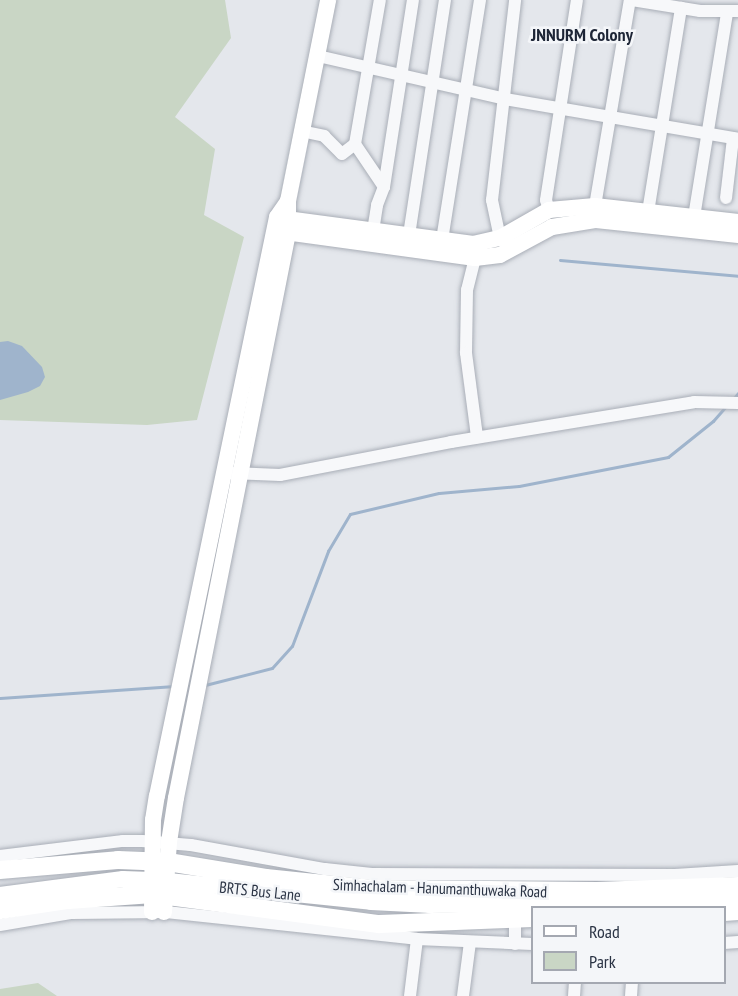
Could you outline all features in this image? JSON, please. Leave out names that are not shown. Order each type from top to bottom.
[{"type":"main road","name":"Simhachalam - Hanumanthuwaka Road","points":[[0,870],[118,860],[160,861],[266,878],[375,889],[597,891],[738,886]]},
{"type":"main road","name":"Simhachalam - Hanumanthuwaka Road","points":[[0,910],[68,900],[159,895],[379,924],[524,918]]},
{"type":"street","points":[[162,842],[157,796],[232,473],[328,0]]},
{"type":"street","points":[[301,131],[324,136],[342,154],[355,144],[380,0]]},
{"type":"street","points":[[373,231],[377,205],[384,187],[413,0]]},
{"type":"street","points":[[409,236],[430,83],[446,0]]},
{"type":"street","points":[[442,240],[480,0]]},
{"type":"street","points":[[500,238],[492,201],[515,0]]},
{"type":"street","points":[[549,210],[546,200],[577,0]]},
{"type":"street","points":[[595,206],[631,0],[681,8],[732,12],[693,224]]},
{"type":"street","points":[[648,212],[681,8]]},
{"type":"street","points":[[318,57],[464,91],[736,139],[726,198]]},
{"type":"street","points":[[355,144],[384,187]]},
{"type":"street","points":[[282,225],[373,231],[473,244],[500,238],[549,210],[595,206],[648,212],[738,235]]},
{"type":"street","points":[[282,225],[475,258],[500,255],[552,227],[596,220],[693,224],[738,222]]},
{"type":"street","points":[[475,258],[467,290],[465,353],[477,438]]},
{"type":"street","points":[[232,473],[280,475],[477,438],[694,402],[734,402]]},
{"type":"street","points":[[159,895],[162,842],[198,685],[232,473]]},
{"type":"street","points":[[0,856],[123,841],[162,842],[315,868],[372,874],[675,875],[738,871]]},
{"type":"street","name":"BRTS Bus Lane","points":[[0,895],[102,880],[159,895],[336,899],[430,904],[738,900]]},
{"type":"street","points":[[0,925],[159,895],[417,939],[531,944]]},
{"type":"street","points":[[515,944],[524,918]]},
{"type":"street","points":[[410,996],[417,939]]},
{"type":"street","points":[[463,996],[470,942]]},
{"type":"green space","points":[[0,0],[225,0],[231,38],[175,117],[215,149],[204,215],[244,237],[197,420],[147,425],[0,420]]},
{"type":"green space","points":[[38,983],[57,996],[0,996],[0,989]]},
{"type":"water","points":[[8,341],[22,346],[42,367],[45,377],[40,386],[0,400],[0,342]]},
{"type":"waterway","points":[[560,260],[738,276]]},
{"type":"waterway","points":[[733,399],[738,393]]},
{"type":"waterway","points":[[205,685],[272,668],[292,646],[328,551],[350,514],[439,493],[519,486],[668,457],[713,421],[726,406]]},
{"type":"waterway","points":[[0,698],[175,686]]},
{"type":"district","name":"JNNURM Colony","points":[[582,35]]}]
